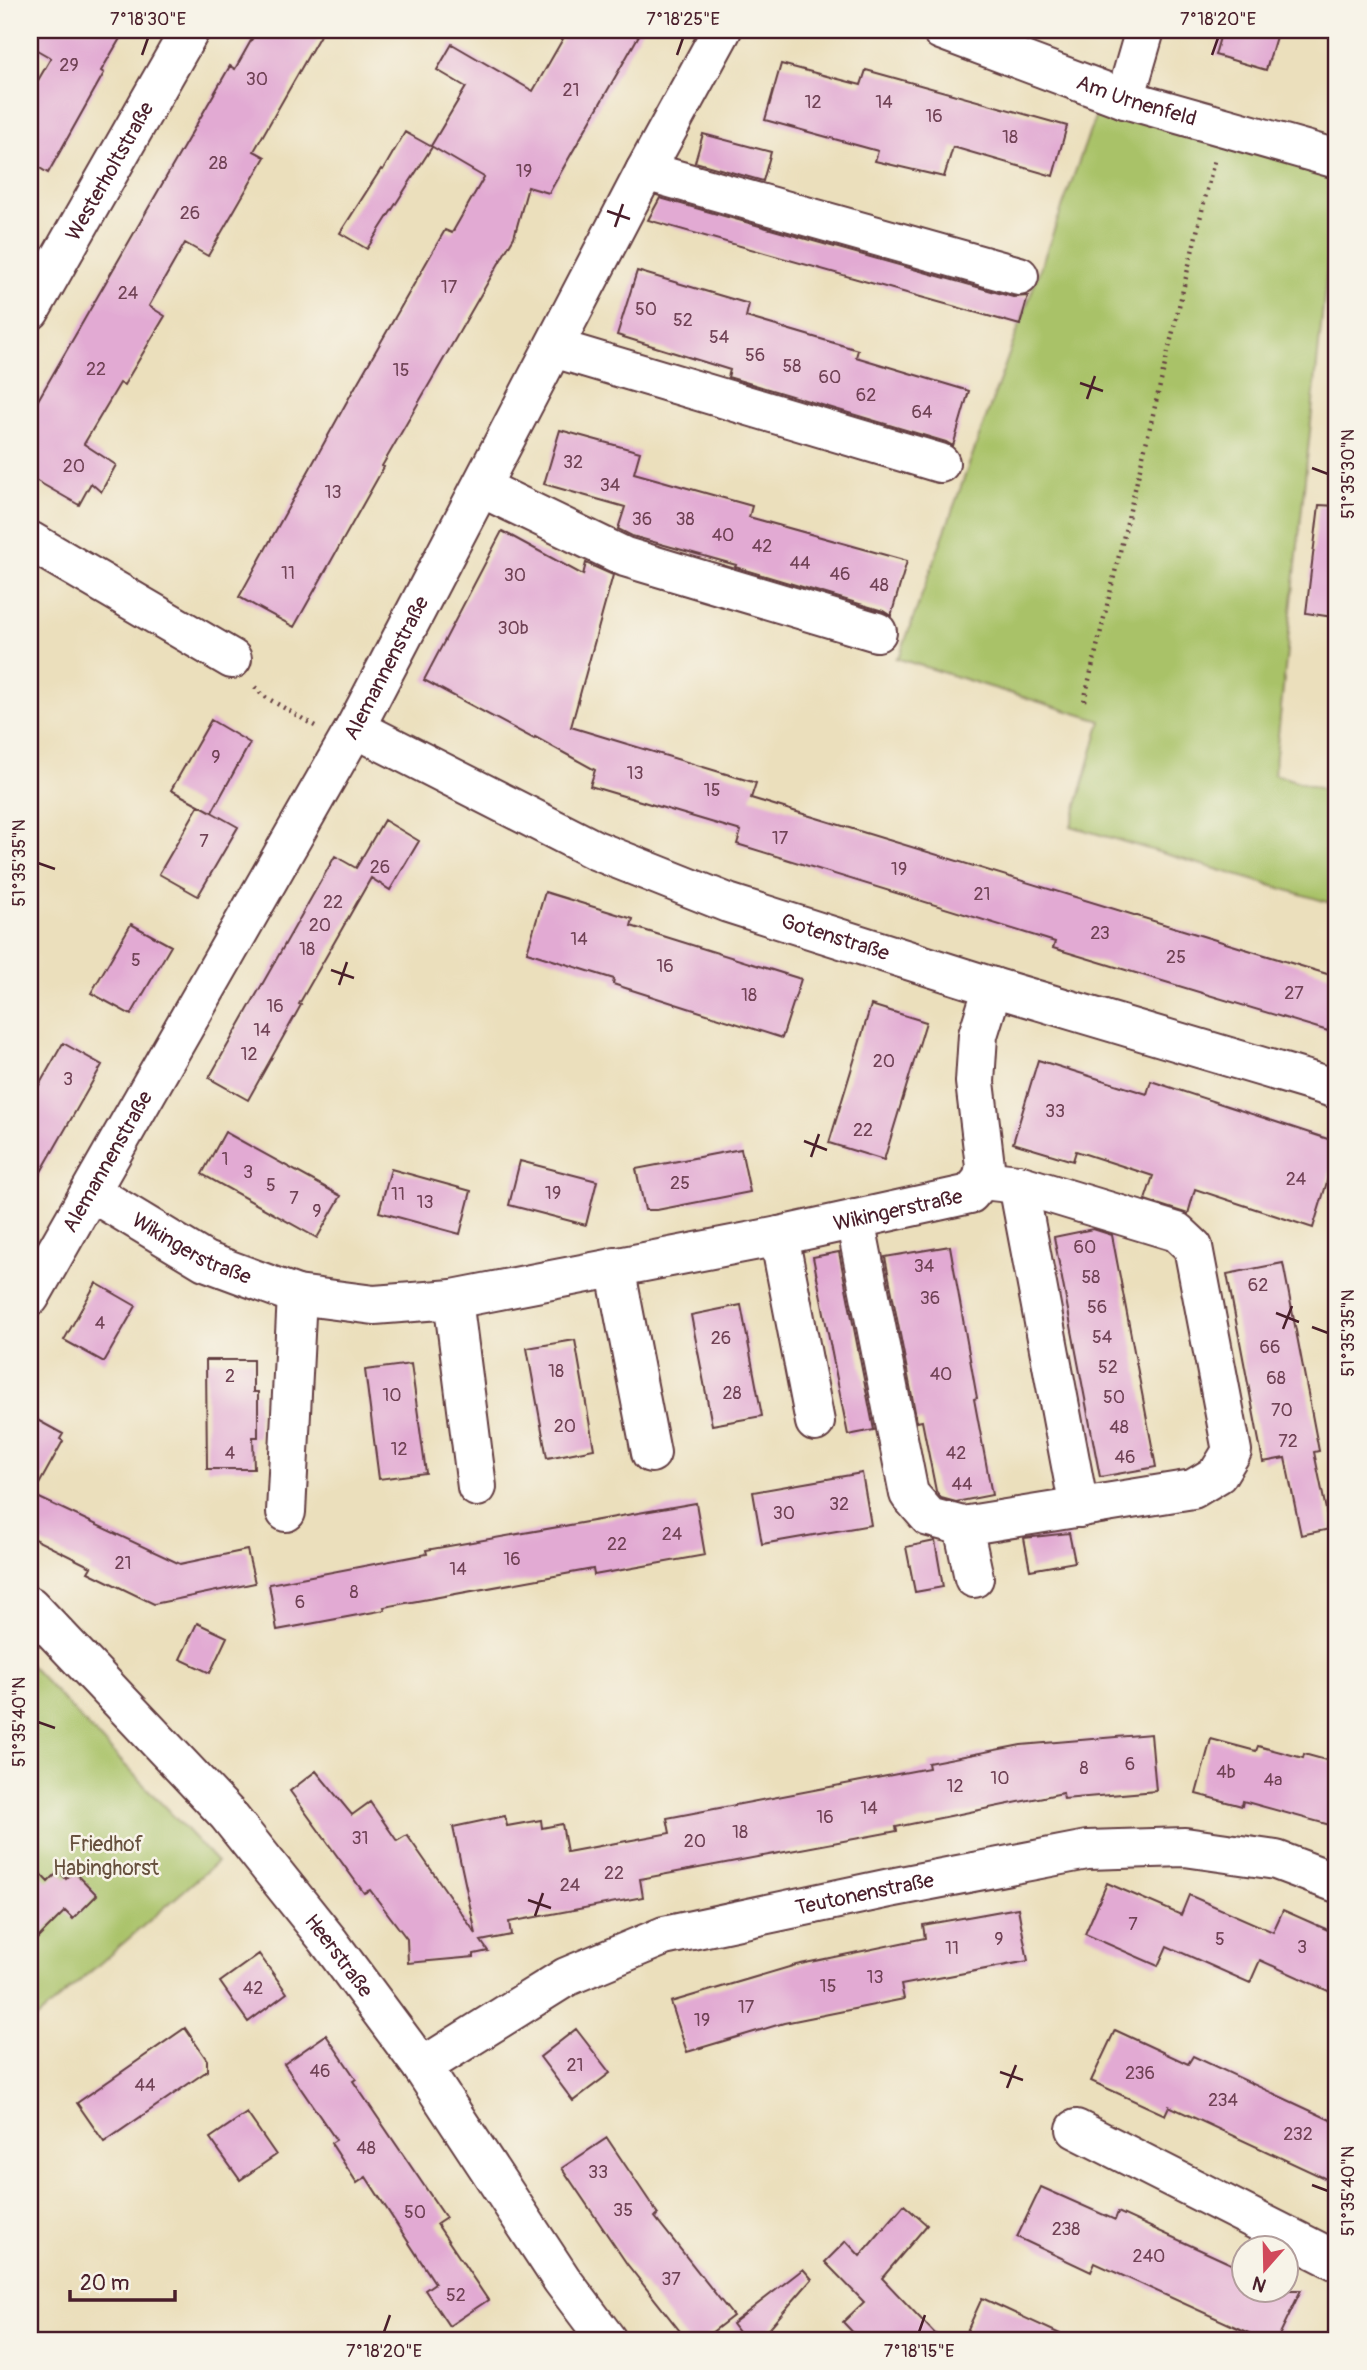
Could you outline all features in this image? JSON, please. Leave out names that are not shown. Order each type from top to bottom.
[{"type":"street","name":"Westerholtstraße","points":[[30,311],[190,30]]},
{"type":"street","name":"Alemannenstraße","points":[[30,1297],[351,736],[645,171],[722,30]]},
{"type":"street","name":"Am Urnenfeld","points":[[941,30],[1125,99],[1337,159]]},
{"type":"street","points":[[1125,99],[1145,30]]},
{"type":"street","points":[[645,171],[1019,276]]},
{"type":"street","points":[[554,348],[940,463]]},
{"type":"street","points":[[482,488],[625,557],[877,632]]},
{"type":"street","points":[[30,541],[232,659]]},
{"type":"street","name":"Gotenstraße","points":[[351,736],[595,850],[728,903],[993,987],[1337,1090]]},
{"type":"street","name":"Wikingerstraße","points":[[91,1192],[205,1261],[297,1295],[374,1305],[453,1299],[779,1236],[970,1194],[1000,1182],[985,1166],[975,1082],[978,1035],[993,987]]},
{"type":"street","points":[[855,1219],[909,1494],[929,1517],[963,1527],[1079,1508],[1193,1489],[1218,1474],[1232,1451],[1192,1247],[1177,1232],[1000,1182],[1079,1508]]},
{"type":"street","points":[[779,1236],[816,1422]]},
{"type":"street","points":[[615,1268],[651,1453]]},
{"type":"street","points":[[286,1512],[297,1295]]},
{"type":"street","points":[[453,1299],[477,1487]]},
{"type":"street","points":[[963,1527],[974,1578]]},
{"type":"street","name":"Heerstraße","points":[[30,1606],[227,1814],[327,1939],[422,2067],[562,2280],[607,2340]]},
{"type":"street","name":"Teutonenstraße","points":[[422,2067],[566,1977],[664,1936],[890,1888],[1087,1850],[1185,1847],[1276,1860],[1337,1883]]},
{"type":"street","points":[[1076,2129],[1337,2261]]},
{"type":"path","points":[[1084,701],[1222,126]]},
{"type":"path","points":[[232,659],[262,695],[351,736]]},
{"type":"green space","points":[[1099,106],[1337,174],[1274,774],[1337,794],[1337,905],[1071,826],[1101,721],[896,658],[900,655]]},
{"type":"green space","name":"Friedhof Habinghorst","points":[[30,1665],[217,1862],[30,2024]]},
{"type":"building","points":[[30,30],[125,30],[48,173],[30,162],[30,94],[51,58],[30,46]]},
{"type":"building","points":[[257,30],[323,30],[254,151],[265,157],[208,256],[185,243],[149,306],[165,316],[124,385],[120,383],[84,444],[116,465],[101,492],[91,483],[79,505],[30,477],[30,414],[230,66],[235,69]]},
{"type":"building","points":[[568,30],[642,30],[549,193],[528,187],[514,237],[382,466],[384,467],[294,627],[239,597],[445,230],[452,233],[484,177],[431,146],[466,87],[437,70],[452,44],[533,91]]},
{"type":"building","points":[[1222,30],[1278,30],[1266,70],[1215,55]]},
{"type":"building","points":[[781,64],[861,85],[866,70],[1067,126],[1053,176],[953,147],[944,177],[875,161],[878,151],[765,120]]},
{"type":"building","points":[[405,132],[432,147],[367,249],[340,233]]},
{"type":"building","points":[[703,134],[771,152],[763,181],[695,162]]},
{"type":"building","points":[[660,198],[1013,297],[1028,296],[1020,325],[648,220]]},
{"type":"building","points":[[637,271],[749,304],[746,317],[858,350],[856,357],[969,391],[953,446],[728,377],[730,370],[617,335]]},
{"type":"building","points":[[560,430],[640,452],[634,473],[752,506],[749,517],[907,561],[891,616],[883,611],[735,567],[736,565],[632,536],[618,529],[625,507],[544,484]]},
{"type":"building","points":[[1319,505],[1337,506],[1337,595],[1335,594],[1333,617],[1306,613]]},
{"type":"building","points":[[502,531],[583,575],[586,563],[613,575],[571,727],[756,783],[751,798],[1337,977],[1337,1000],[1328,1031],[1053,948],[1055,942],[737,844],[741,831],[590,786],[595,770],[424,680]]},
{"type":"building","points":[[211,720],[250,743],[212,812],[171,790]]},
{"type":"building","points":[[199,805],[238,827],[198,896],[159,874]]},
{"type":"building","points":[[384,820],[419,841],[390,890],[371,878],[248,1100],[209,1078],[335,856],[356,868]]},
{"type":"building","points":[[545,892],[633,919],[631,926],[801,979],[782,1038],[613,984],[614,979],[527,952]]},
{"type":"building","points":[[131,924],[171,946],[131,1015],[91,993]]},
{"type":"building","points":[[871,1005],[926,1022],[884,1160],[829,1143]]},
{"type":"building","points":[[63,1043],[102,1065],[30,1191],[30,1101]]},
{"type":"building","points":[[1038,1060],[1147,1094],[1151,1081],[1337,1142],[1313,1228],[1195,1189],[1188,1214],[1145,1200],[1153,1176],[1076,1151],[1073,1161],[1013,1143]]},
{"type":"building","points":[[225,1132],[341,1196],[317,1238],[202,1174]]},
{"type":"building","points":[[741,1149],[750,1192],[645,1210],[636,1169]]},
{"type":"building","points":[[520,1161],[597,1181],[586,1225],[509,1205]]},
{"type":"building","points":[[391,1169],[471,1191],[460,1234],[379,1212]]},
{"type":"building","points":[[1093,1229],[1112,1235],[1156,1467],[1100,1477],[1054,1237]]},
{"type":"building","points":[[950,1246],[992,1495],[956,1502],[941,1498],[936,1491],[922,1421],[917,1422],[885,1257]]},
{"type":"building","points":[[839,1252],[874,1430],[848,1435],[813,1257]]},
{"type":"building","points":[[1283,1263],[1319,1451],[1314,1452],[1330,1529],[1301,1535],[1285,1458],[1263,1462],[1227,1274]]},
{"type":"building","points":[[96,1283],[136,1306],[104,1362],[64,1340]]},
{"type":"building","points":[[741,1305],[762,1416],[712,1425],[691,1315]]},
{"type":"building","points":[[575,1340],[594,1449],[547,1458],[527,1348]]},
{"type":"building","points":[[206,1360],[253,1360],[253,1392],[258,1392],[258,1437],[253,1437],[254,1469],[207,1469]]},
{"type":"building","points":[[411,1364],[426,1473],[379,1479],[365,1370]]},
{"type":"building","points":[[30,1416],[63,1434],[60,1439],[63,1441],[33,1495],[180,1564],[247,1550],[255,1583],[154,1604],[88,1572],[91,1567],[30,1537]]},
{"type":"building","points":[[862,1473],[871,1525],[762,1544],[753,1492]]},
{"type":"building","points":[[696,1503],[705,1555],[594,1575],[593,1569],[384,1607],[385,1610],[277,1630],[269,1584],[427,1554],[426,1550]]},
{"type":"building","points":[[1069,1533],[1075,1562],[1030,1570],[1024,1538]]},
{"type":"building","points":[[935,1541],[943,1587],[915,1592],[906,1547]]},
{"type":"building","points":[[197,1623],[227,1637],[210,1673],[180,1659]]},
{"type":"building","points":[[1151,1734],[1156,1791],[1064,1799],[1063,1793],[896,1827],[897,1831],[640,1879],[643,1897],[509,1922],[511,1935],[481,1941],[488,1951],[474,1954],[474,1957],[408,1963],[407,1939],[370,1890],[364,1893],[290,1791],[316,1771],[352,1815],[370,1802],[397,1841],[407,1835],[476,1934],[453,1827],[505,1816],[507,1826],[541,1820],[542,1828],[562,1824],[567,1852],[670,1833],[667,1818],[929,1768],[928,1763],[1021,1745]]},
{"type":"building","points":[[1211,1739],[1256,1751],[1258,1746],[1303,1758],[1304,1754],[1337,1763],[1337,1827],[1243,1801],[1242,1806],[1196,1794]]},
{"type":"building","points":[[30,1863],[48,1882],[59,1871],[66,1879],[74,1871],[97,1895],[73,1919],[65,1911],[30,1946]]},
{"type":"building","points":[[1107,1883],[1181,1915],[1189,1895],[1273,1932],[1283,1910],[1337,1934],[1337,1995],[1260,1960],[1250,1983],[1167,1946],[1158,1966],[1085,1934]]},
{"type":"building","points":[[1018,1908],[1028,1961],[901,1985],[904,1999],[784,2023],[687,2052],[671,2002],[796,1965],[925,1938],[923,1925]]},
{"type":"building","points":[[259,1954],[287,1993],[248,2022],[220,1982]]},
{"type":"building","points":[[185,2028],[207,2060],[207,2071],[104,2142],[77,2103]]},
{"type":"building","points":[[576,2029],[610,2073],[573,2101],[540,2057]]},
{"type":"building","points":[[1115,2030],[1188,2064],[1193,2056],[1337,2123],[1337,2184],[1169,2106],[1165,2115],[1091,2081]]},
{"type":"building","points":[[326,2035],[356,2079],[353,2081],[446,2218],[437,2224],[488,2300],[449,2326],[425,2290],[435,2283],[366,2177],[357,2183],[331,2143],[336,2140],[284,2064]]},
{"type":"building","points":[[247,2113],[276,2155],[240,2180],[210,2138]]},
{"type":"building","points":[[607,2138],[658,2214],[655,2217],[733,2316],[702,2340],[687,2340],[627,2264],[562,2168]]},
{"type":"building","points":[[1041,2187],[1115,2220],[1118,2212],[1230,2264],[1230,2304],[1294,2304],[1277,2340],[1264,2340],[1095,2263],[1091,2272],[1017,2237]]},
{"type":"building","points":[[904,2205],[927,2225],[882,2278],[941,2340],[860,2340],[843,2322],[864,2302],[825,2262],[846,2241],[860,2256]]},
{"type":"building","points":[[803,2269],[812,2279],[759,2340],[744,2340],[732,2324]]},
{"type":"building","points":[[982,2298],[1073,2340],[963,2340]]}]
